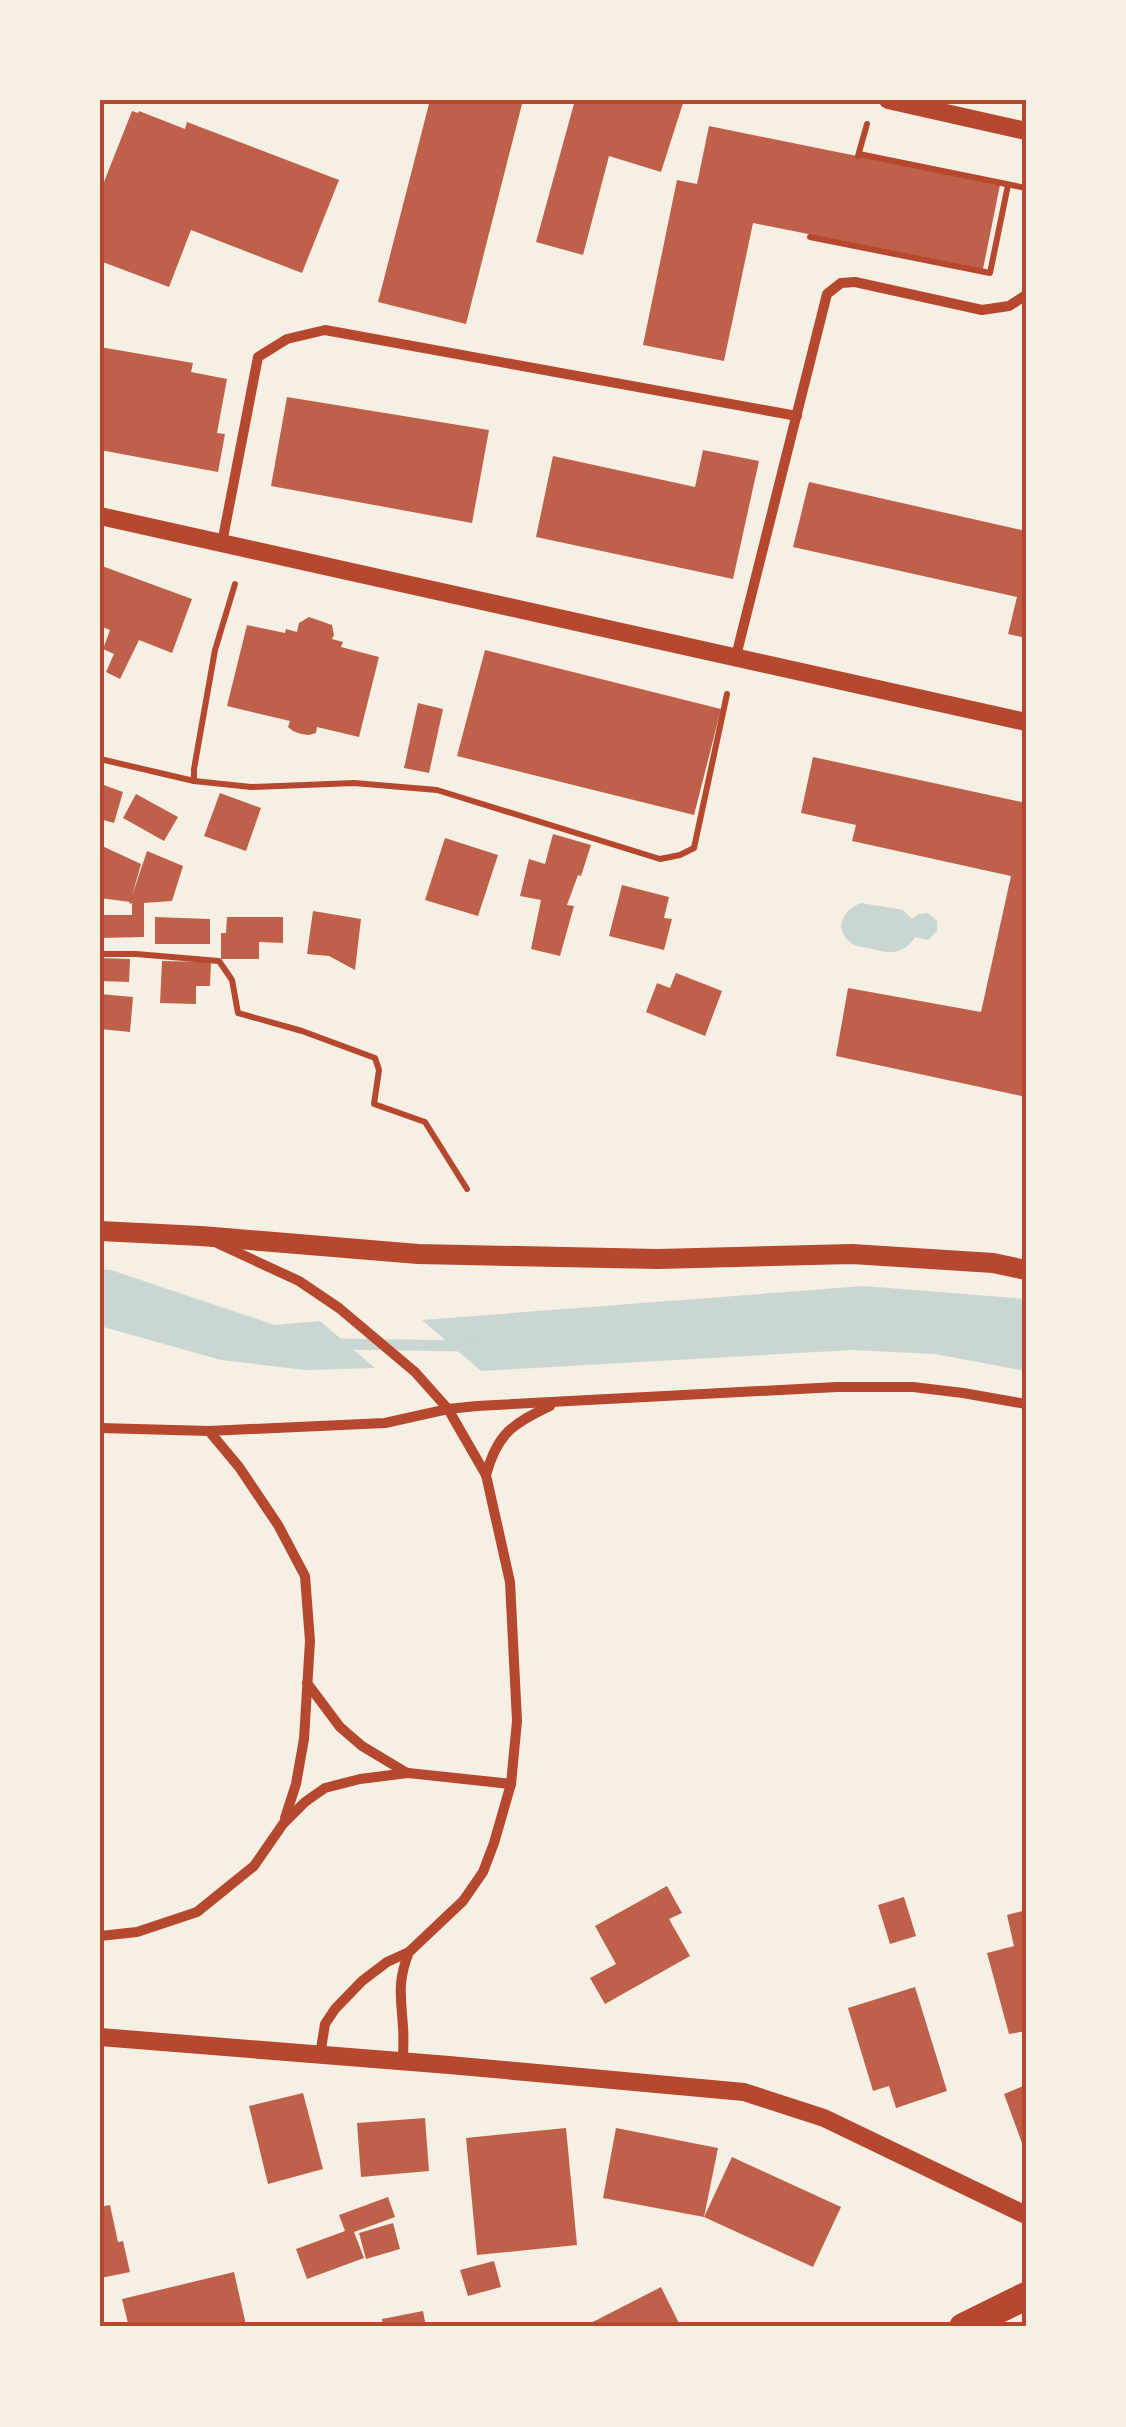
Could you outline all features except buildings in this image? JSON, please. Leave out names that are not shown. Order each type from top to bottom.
[{"type":"highway","points":[[963,2327],[1026,2296]]},
{"type":"main road","points":[[100,1231],[418,1254],[658,1259],[852,1254],[992,1263],[1026,1270]]},
{"type":"street","points":[[888,100],[1026,132]]},
{"type":"street","points":[[736,656],[828,294],[841,283],[855,282],[982,310],[1009,306],[1026,295]]},
{"type":"street","points":[[222,543],[258,357],[287,339],[325,330],[796,416]]},
{"type":"street","points":[[100,516],[1026,722]]},
{"type":"street","points":[[200,1236],[299,1281],[339,1308],[415,1372],[448,1409],[486,1475],[510,1582],[517,1721],[511,1784],[483,1872],[463,1901],[409,1952],[362,1980],[346,1996],[325,2024],[320,2055]]},
{"type":"street","points":[[100,1428],[210,1431],[385,1423],[448,1409],[856,1387],[963,1393],[1026,1404]]},
{"type":"street","points":[[486,1475],[504,1434],[555,1404]]},
{"type":"street","points":[[210,1431],[278,1525],[305,1576],[310,1641],[304,1739],[296,1784],[283,1824]]},
{"type":"street","points":[[307,1683],[340,1728],[408,1773]]},
{"type":"street","points":[[100,1936],[137,1932],[196,1912],[254,1866],[283,1824],[304,1802],[325,1788],[408,1773],[511,1784]]},
{"type":"street","points":[[403,2062],[399,1984],[409,1952]]},
{"type":"street","points":[[100,2037],[744,2092],[824,2118],[1026,2215]]},
{"type":"path","points":[[867,124],[858,155],[1026,188]]},
{"type":"path","points":[[810,237],[990,274],[1008,185]]},
{"type":"path","points":[[194,782],[215,650],[235,584]]},
{"type":"path","points":[[100,759],[194,782],[251,787],[354,783],[437,790],[660,859],[694,848],[727,694]]},
{"type":"path","points":[[100,954],[219,960],[232,980],[238,1014],[302,1031],[375,1058],[379,1070],[374,1104],[425,1122],[467,1189]]},
{"type":"shaded area","points":[[861,903],[903,910],[912,919],[928,913],[937,921],[937,931],[928,940],[915,937],[896,952],[857,946],[844,935],[842,924],[850,909]]},
{"type":"shaded area","points":[[100,1269],[275,1325],[320,1321],[375,1368],[306,1370],[221,1360],[100,1326]]},
{"type":"shaded area","points":[[863,1286],[1026,1299],[1026,1371],[935,1354],[852,1350],[481,1371],[422,1320]]},
{"type":"waterway","points":[[335,1344],[471,1346]]}]
